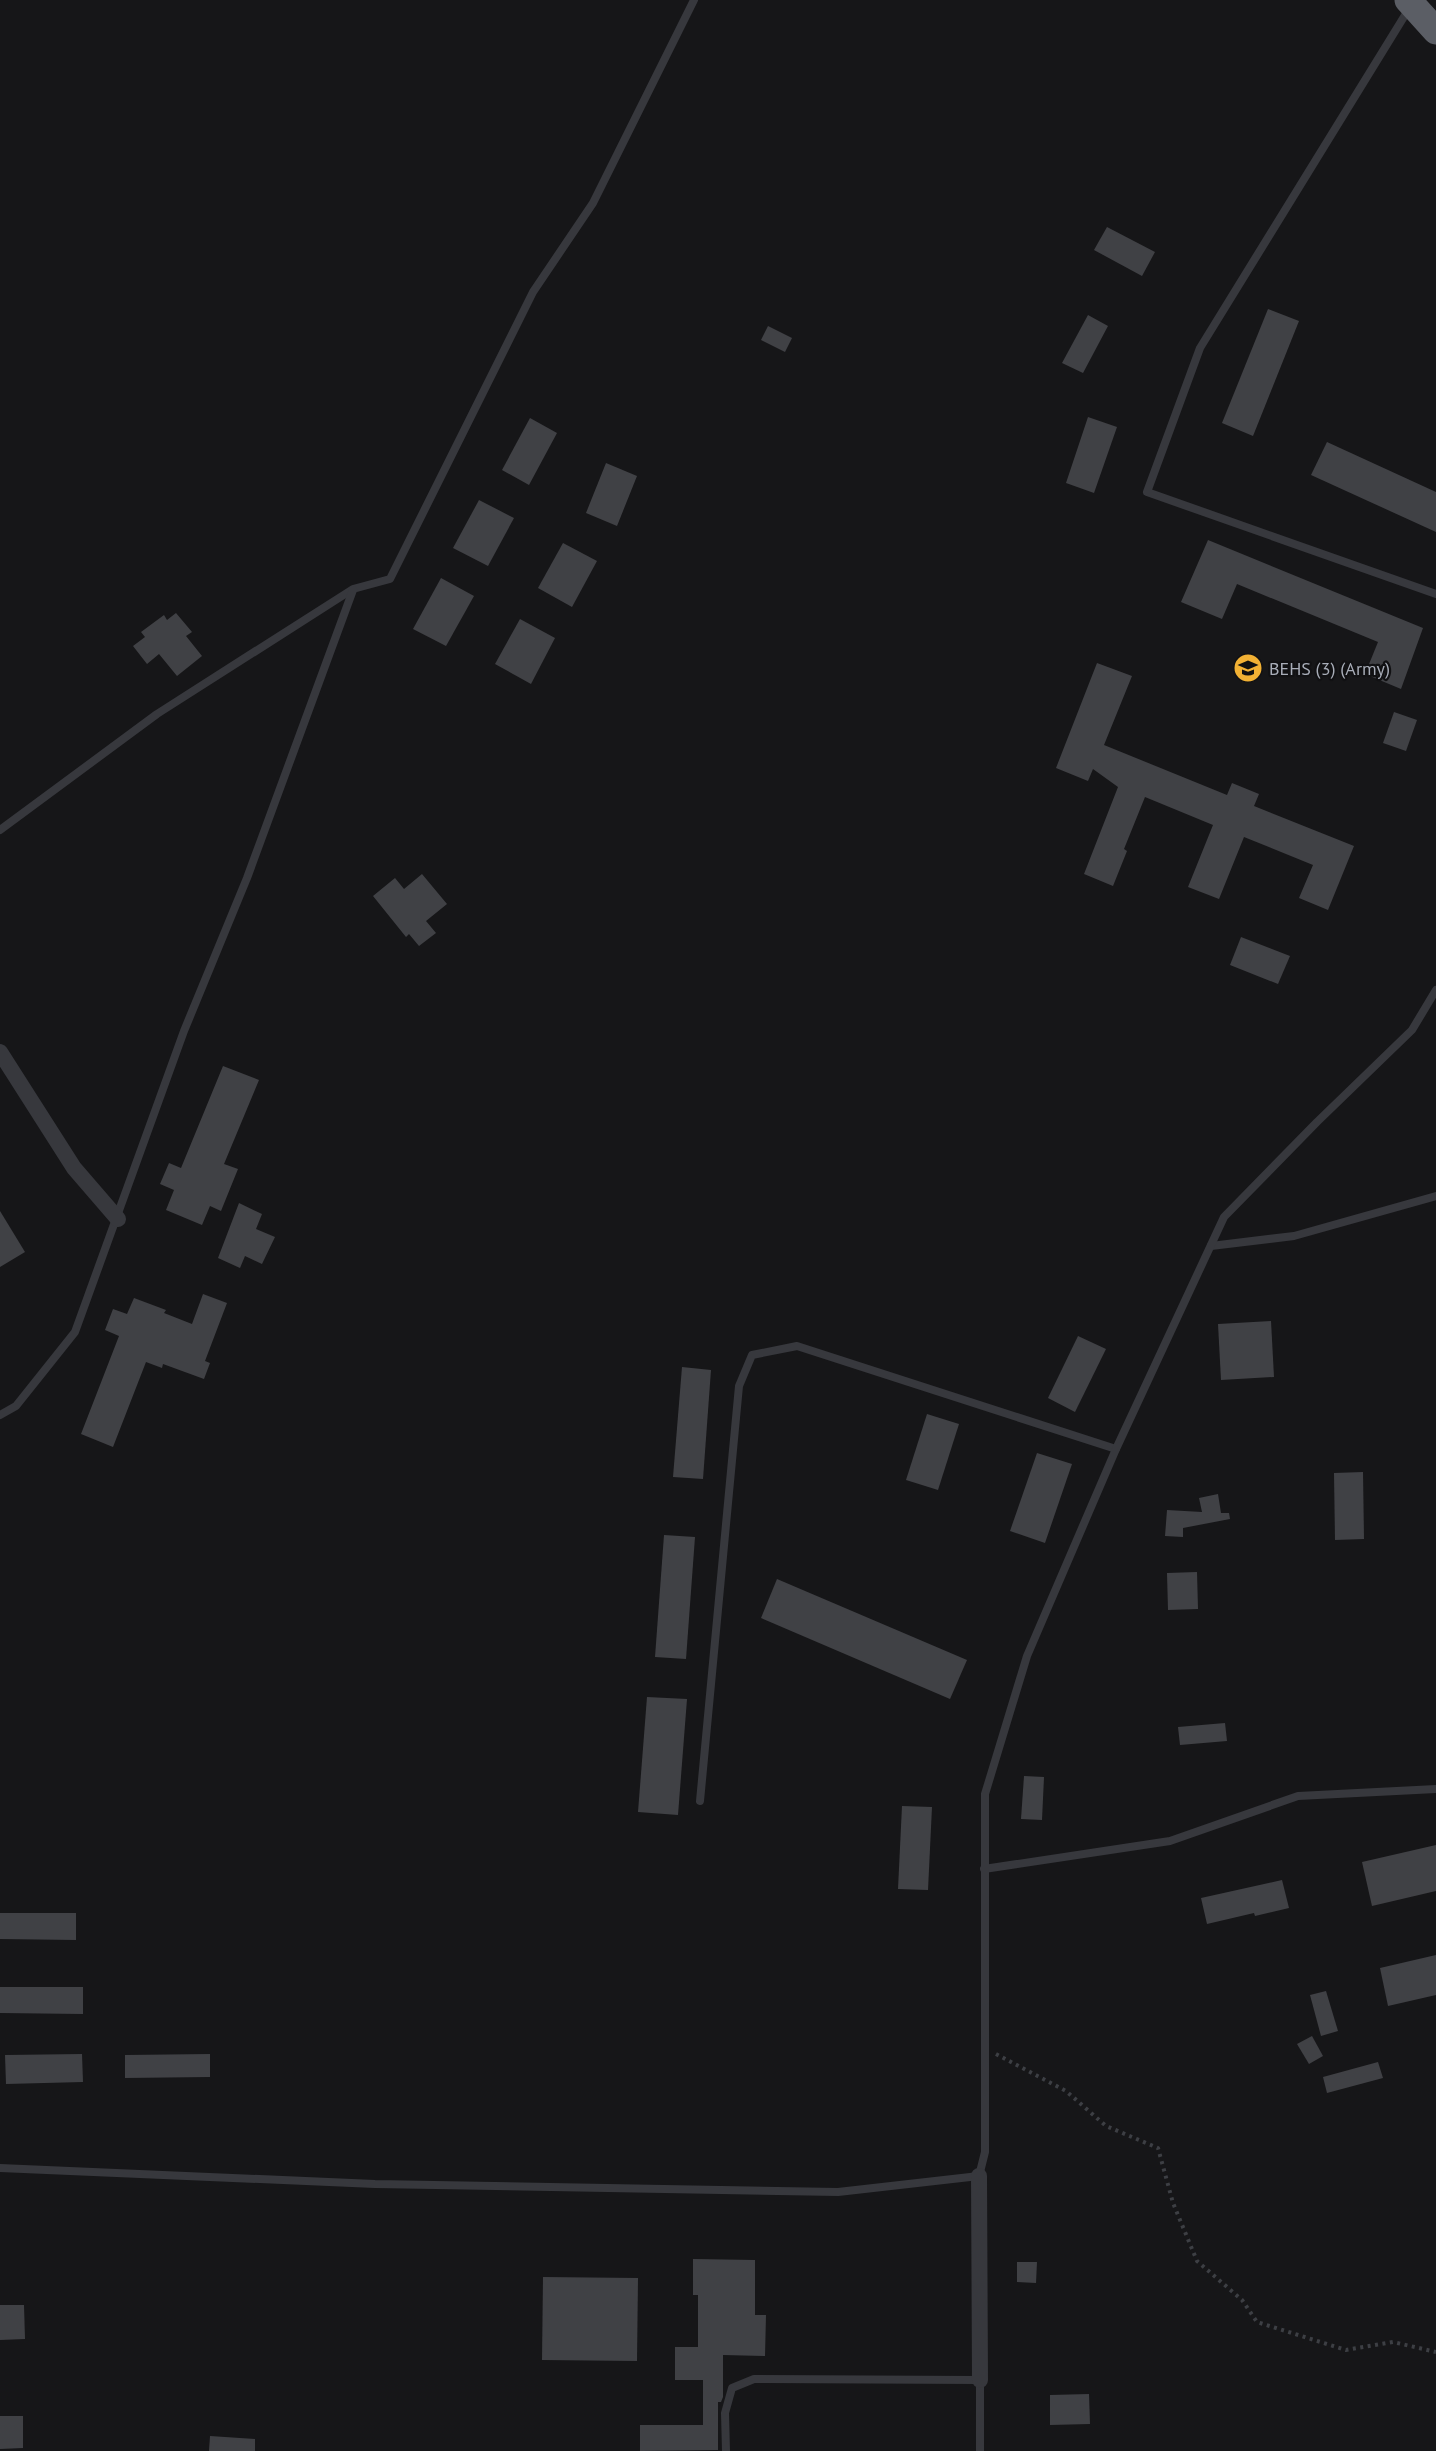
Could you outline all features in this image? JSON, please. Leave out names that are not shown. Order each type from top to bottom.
[{"type":"highway","points":[[1410,2],[1436,31]]},
{"type":"street","points":[[0,1052],[74,1168],[118,1219]]},
{"type":"street","points":[[979,2176],[980,2380]]},
{"type":"lane","points":[[0,830],[157,714],[353,589],[390,579],[533,292],[593,203],[694,0]]},
{"type":"lane","points":[[1410,2],[1200,348],[1147,492],[1436,594]]},
{"type":"lane","points":[[0,1415],[16,1406],[75,1332],[118,1219],[184,1031],[247,878],[353,589]]},
{"type":"lane","points":[[0,2168],[375,2184],[838,2192],[979,2176],[985,2152],[985,1794],[1027,1656],[1116,1449],[1224,1217],[1412,1030],[1436,990]]},
{"type":"lane","points":[[1211,1246],[1294,1236],[1436,1196]]},
{"type":"lane","points":[[700,1801],[739,1386],[752,1355],[797,1346],[1116,1449]]},
{"type":"lane","points":[[984,1869],[1170,1841],[1298,1796],[1436,1789]]},
{"type":"lane","points":[[726,2451],[725,2413],[732,2388],[754,2379],[980,2380],[980,2451]]},
{"type":"path","points":[[985,2048],[1066,2091],[1106,2126],[1158,2148],[1173,2203],[1197,2261],[1242,2300],[1257,2322],[1346,2350],[1393,2342],[1436,2352]]},
{"type":"building","points":[[1107,227],[1155,252],[1142,276],[1094,250]]},
{"type":"building","points":[[1268,309],[1299,321],[1253,436],[1222,423]]},
{"type":"building","points":[[1088,315],[1108,326],[1083,373],[1062,363]]},
{"type":"building","points":[[768,326],[792,338],[785,352],[761,340]]},
{"type":"building","points":[[1088,417],[1117,427],[1094,493],[1066,483]]},
{"type":"building","points":[[530,418],[557,433],[529,485],[502,470]]},
{"type":"building","points":[[1327,442],[1436,492],[1436,532],[1311,475]]},
{"type":"building","points":[[606,463],[637,476],[617,526],[586,513]]},
{"type":"building","points":[[479,500],[514,518],[488,566],[453,548]]},
{"type":"building","points":[[1208,540],[1423,628],[1401,689],[1365,674],[1378,642],[1237,584],[1222,619],[1181,602]]},
{"type":"building","points":[[563,543],[597,561],[572,607],[538,588]]},
{"type":"building","points":[[441,578],[474,596],[446,646],[413,629]]},
{"type":"building","points":[[176,613],[192,632],[186,636],[202,656],[177,676],[159,654],[147,664],[133,646],[145,637],[141,632],[164,615],[167,620]]},
{"type":"building","points":[[520,619],[555,638],[531,684],[495,664]]},
{"type":"building","points":[[1097,663],[1132,676],[1104,745],[1227,795],[1232,783],[1259,794],[1254,806],[1354,846],[1328,910],[1299,898],[1313,865],[1244,837],[1219,899],[1188,887],[1213,825],[1145,797],[1124,849],[1127,851],[1113,886],[1084,874],[1118,787],[1093,769],[1088,781],[1056,768]]},
{"type":"building","points":[[1394,712],[1417,720],[1406,751],[1383,743]]},
{"type":"building","points":[[422,874],[447,904],[426,921],[436,933],[419,946],[409,934],[406,937],[373,896],[395,878],[404,889]]},
{"type":"building","points":[[1241,937],[1290,956],[1278,984],[1230,965]]},
{"type":"building","points":[[223,1066],[259,1080],[224,1164],[238,1169],[221,1211],[210,1206],[202,1225],[166,1210],[174,1190],[160,1184],[169,1163],[181,1168]]},
{"type":"building","points":[[239,1203],[262,1214],[256,1229],[275,1237],[262,1264],[245,1256],[240,1268],[218,1258]]},
{"type":"building","points":[[0,1211],[25,1252],[0,1267]]},
{"type":"building","points":[[203,1294],[227,1303],[205,1361],[210,1363],[204,1379],[163,1364],[162,1368],[146,1362],[113,1447],[81,1434],[119,1336],[105,1330],[113,1309],[127,1314],[134,1298],[166,1310],[164,1313],[192,1324]]},
{"type":"building","points":[[1271,1321],[1274,1377],[1221,1380],[1218,1324]]},
{"type":"building","points":[[1078,1336],[1106,1349],[1075,1412],[1048,1398]]},
{"type":"building","points":[[682,1367],[711,1370],[703,1479],[673,1477]]},
{"type":"building","points":[[927,1414],[959,1424],[938,1490],[906,1480]]},
{"type":"building","points":[[1037,1453],[1072,1464],[1045,1543],[1010,1531]]},
{"type":"building","points":[[1363,1472],[1364,1539],[1335,1540],[1334,1473]]},
{"type":"building","points":[[1218,1494],[1221,1513],[1229,1513],[1230,1519],[1183,1528],[1183,1537],[1165,1536],[1167,1510],[1202,1512],[1199,1498]]},
{"type":"building","points":[[664,1535],[695,1537],[686,1659],[655,1657]]},
{"type":"building","points":[[1197,1572],[1198,1609],[1168,1610],[1167,1573]]},
{"type":"building","points":[[777,1579],[967,1660],[950,1699],[761,1618]]},
{"type":"building","points":[[647,1697],[687,1699],[678,1815],[638,1812]]},
{"type":"building","points":[[1225,1723],[1227,1741],[1180,1745],[1178,1727]]},
{"type":"building","points":[[1024,1776],[1044,1777],[1042,1820],[1021,1819]]},
{"type":"building","points":[[902,1806],[932,1807],[928,1890],[898,1889]]},
{"type":"building","points":[[1436,1845],[1436,1891],[1372,1906],[1362,1862]]},
{"type":"building","points":[[1282,1880],[1289,1908],[1207,1924],[1201,1898]]},
{"type":"building","points":[[0,1913],[76,1913],[76,1940],[0,1939]]},
{"type":"building","points":[[1436,1955],[1436,1995],[1388,2006],[1380,1968]]},
{"type":"building","points":[[0,1987],[83,1987],[83,2014],[0,2013]]},
{"type":"building","points":[[1326,1991],[1338,2031],[1321,2036],[1310,1995]]},
{"type":"building","points":[[1312,2036],[1323,2056],[1309,2064],[1297,2044]]},
{"type":"building","points":[[82,2054],[83,2082],[6,2084],[5,2055]]},
{"type":"building","points":[[210,2054],[210,2077],[125,2078],[125,2055]]},
{"type":"building","points":[[1378,2062],[1383,2078],[1327,2093],[1323,2077]]},
{"type":"building","points":[[693,2259],[755,2260],[755,2315],[766,2315],[765,2356],[723,2355],[723,2397],[721,2402],[718,2402],[718,2450],[640,2451],[640,2425],[703,2425],[703,2380],[675,2380],[675,2347],[698,2347],[698,2295],[693,2295]]},
{"type":"building","points":[[1017,2262],[1037,2262],[1036,2283],[1017,2282]]},
{"type":"building","points":[[543,2277],[638,2278],[637,2361],[542,2360]]},
{"type":"building","points":[[0,2305],[24,2305],[25,2339],[0,2340]]},
{"type":"building","points":[[1089,2394],[1090,2424],[1050,2425],[1050,2395]]},
{"type":"building","points":[[0,2416],[23,2416],[23,2448],[0,2449]]},
{"type":"building","points":[[210,2436],[255,2439],[255,2451],[209,2451]]},
{"type":"place","name":"BEHS (3) (Army)","points":[[1248,668]]}]
